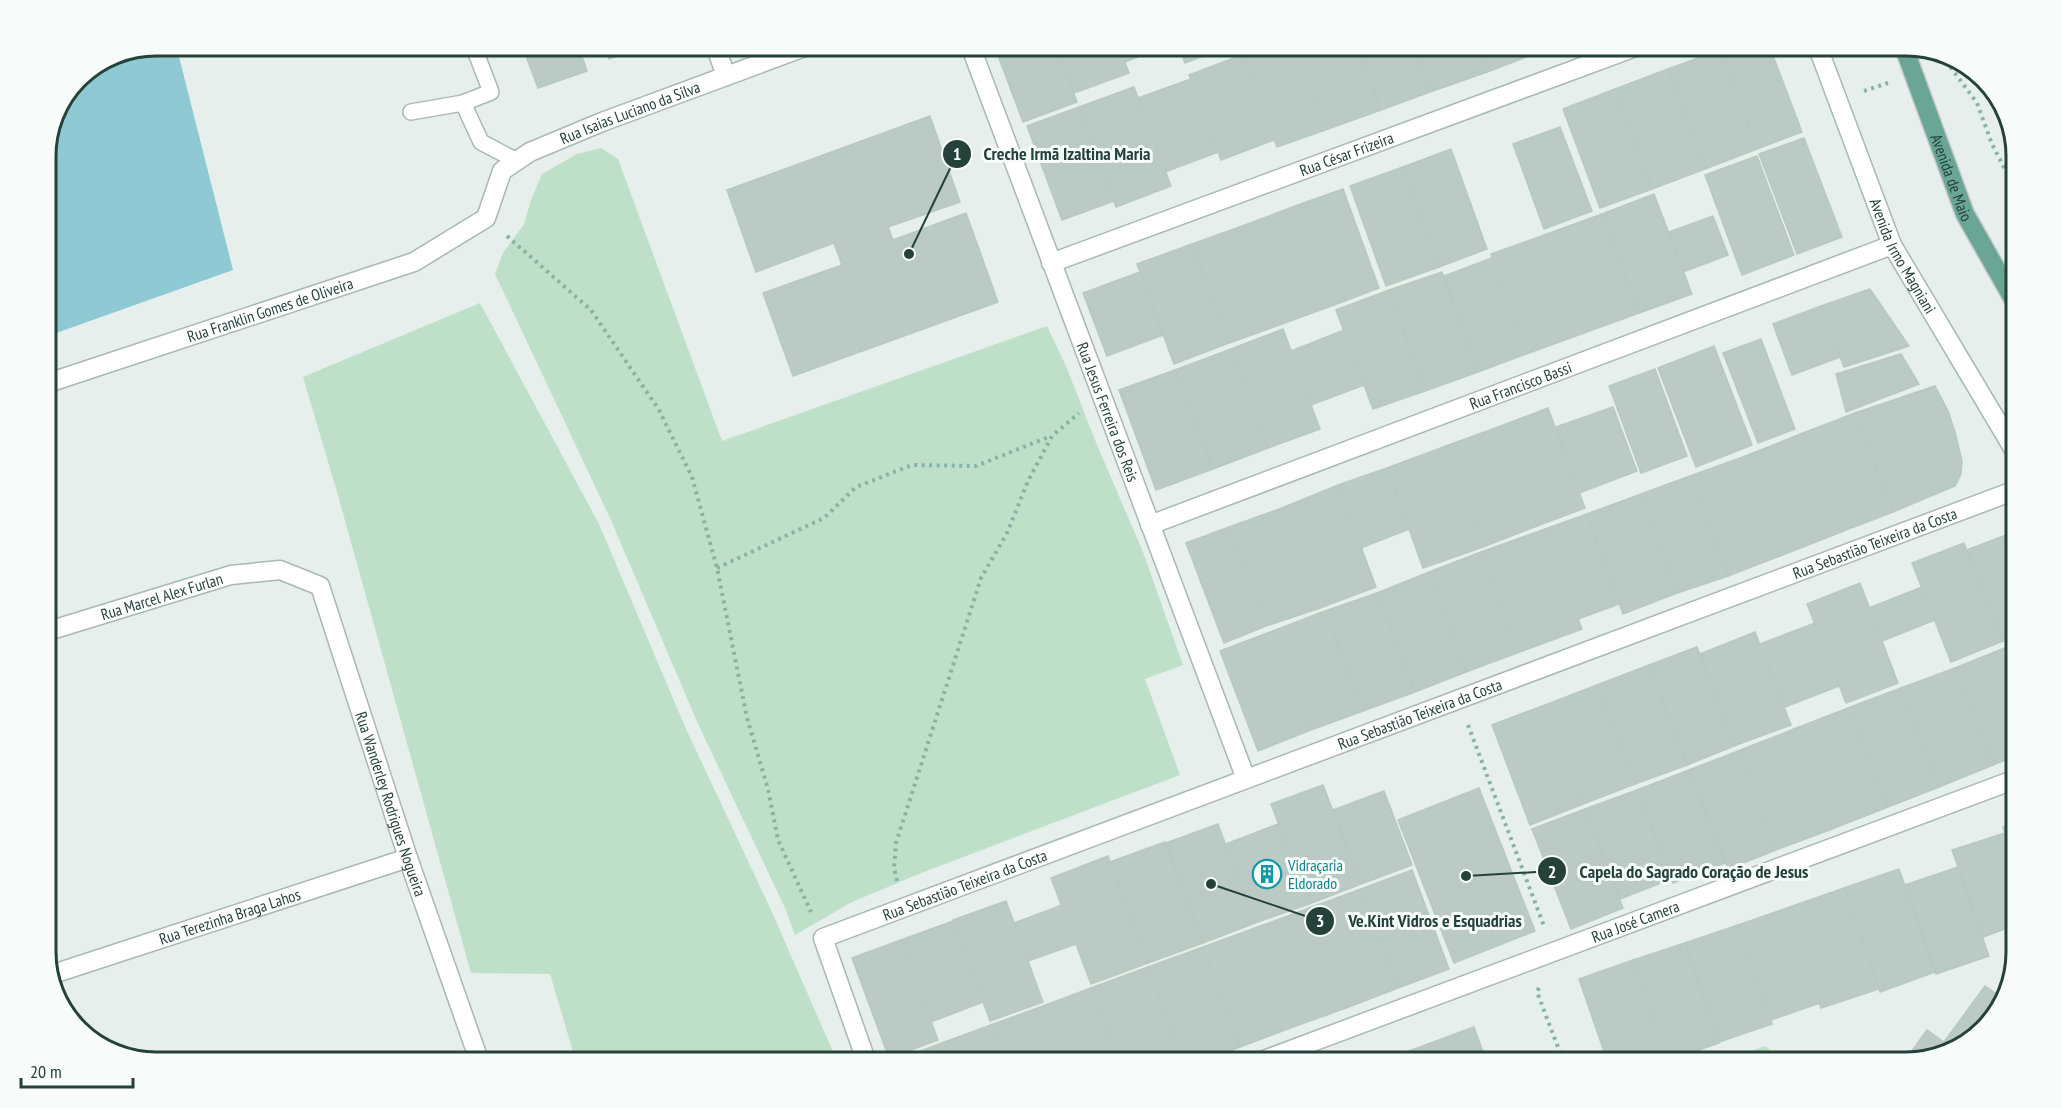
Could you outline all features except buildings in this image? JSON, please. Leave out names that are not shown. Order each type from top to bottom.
[{"type":"main road","name":"Avenida de Maio","points":[[1907,56],[1965,214],[2005,285]]},
{"type":"street","points":[[719,56],[726,76]]},
{"type":"street","name":"Rua Isaias Luciano da Silva","points":[[486,218],[502,171],[530,152],[602,122],[780,56]]},
{"type":"street","name":"Rua Jesus Ferreira dos Reis","points":[[974,56],[1246,779]]},
{"type":"street","name":"Rua César Frizeira","points":[[1051,263],[1611,56]]},
{"type":"street","name":"Avenida Irmo Magniani","points":[[1821,56],[1892,245],[2005,435]]},
{"type":"street","name":"Rua Franklin Gomes de Oliveira","points":[[56,380],[414,262],[486,218]]},
{"type":"street","name":"Rua Francisco Bassi","points":[[1150,525],[1892,245]]},
{"type":"street","name":"Rua Sebastião Teixeira da Costa","points":[[823,938],[2005,493]]},
{"type":"street","name":"Rua Marcel Alex Furlan","points":[[56,629],[231,575],[280,570]]},
{"type":"street","name":"Rua Wanderley Rodrigues Nogueira","points":[[280,570],[320,586],[408,858],[476,1052]]},
{"type":"street","name":"Rua José Camera","points":[[1286,1052],[2006,783]]},
{"type":"street","name":"Rua Terezinha Braga Lahos","points":[[57,973],[408,858]]},
{"type":"street","points":[[823,938],[863,1052]]},
{"type":"lane","points":[[411,112],[463,103],[491,92],[477,56]]},
{"type":"lane","points":[[463,103],[481,142],[517,161]]},
{"type":"path","points":[[1949,66],[1977,104],[1992,144],[2005,170]]},
{"type":"path","points":[[1837,100],[1914,75]]},
{"type":"path","points":[[486,218],[591,310],[659,410],[692,477],[717,568],[747,718],[768,789],[778,840],[823,938]]},
{"type":"path","points":[[717,568],[824,518],[856,487],[912,465],[975,466],[1052,436],[1080,413],[1099,387]]},
{"type":"path","points":[[902,909],[894,867],[896,843],[909,799],[981,578],[1007,533],[1028,481],[1052,436]]},
{"type":"path","points":[[1459,699],[1554,953],[1537,992],[1560,1052]]},
{"type":"green space","points":[[601,148],[618,159],[722,441],[1047,326],[1066,366],[1143,552],[1183,665],[1145,679],[1180,775],[921,873],[850,903],[795,935],[785,908],[699,726],[610,518],[495,274],[503,253],[524,224],[542,174],[577,154]]},
{"type":"green space","points":[[480,303],[599,524],[686,729],[771,910],[833,1052],[573,1052],[550,974],[471,973],[303,377]]},
{"type":"green space","points":[[1765,1046],[1773,1052],[1748,1052]]},
{"type":"water","points":[[179,56],[233,270],[56,333],[56,149],[59,129],[66,111],[89,80],[105,69],[136,57]]},
{"type":"place","name":"Creche Irmã Izaltina Maria","points":[[909,254]]},
{"type":"place","name":"Vidraçaria Eldorado","points":[[1267,874]]},
{"type":"place","name":"Capela do Sagrado Coração de Jesus","points":[[1466,876]]},
{"type":"place","name":"Ve.Kint Vidros e Esquadrias","points":[[1211,884]]}]
